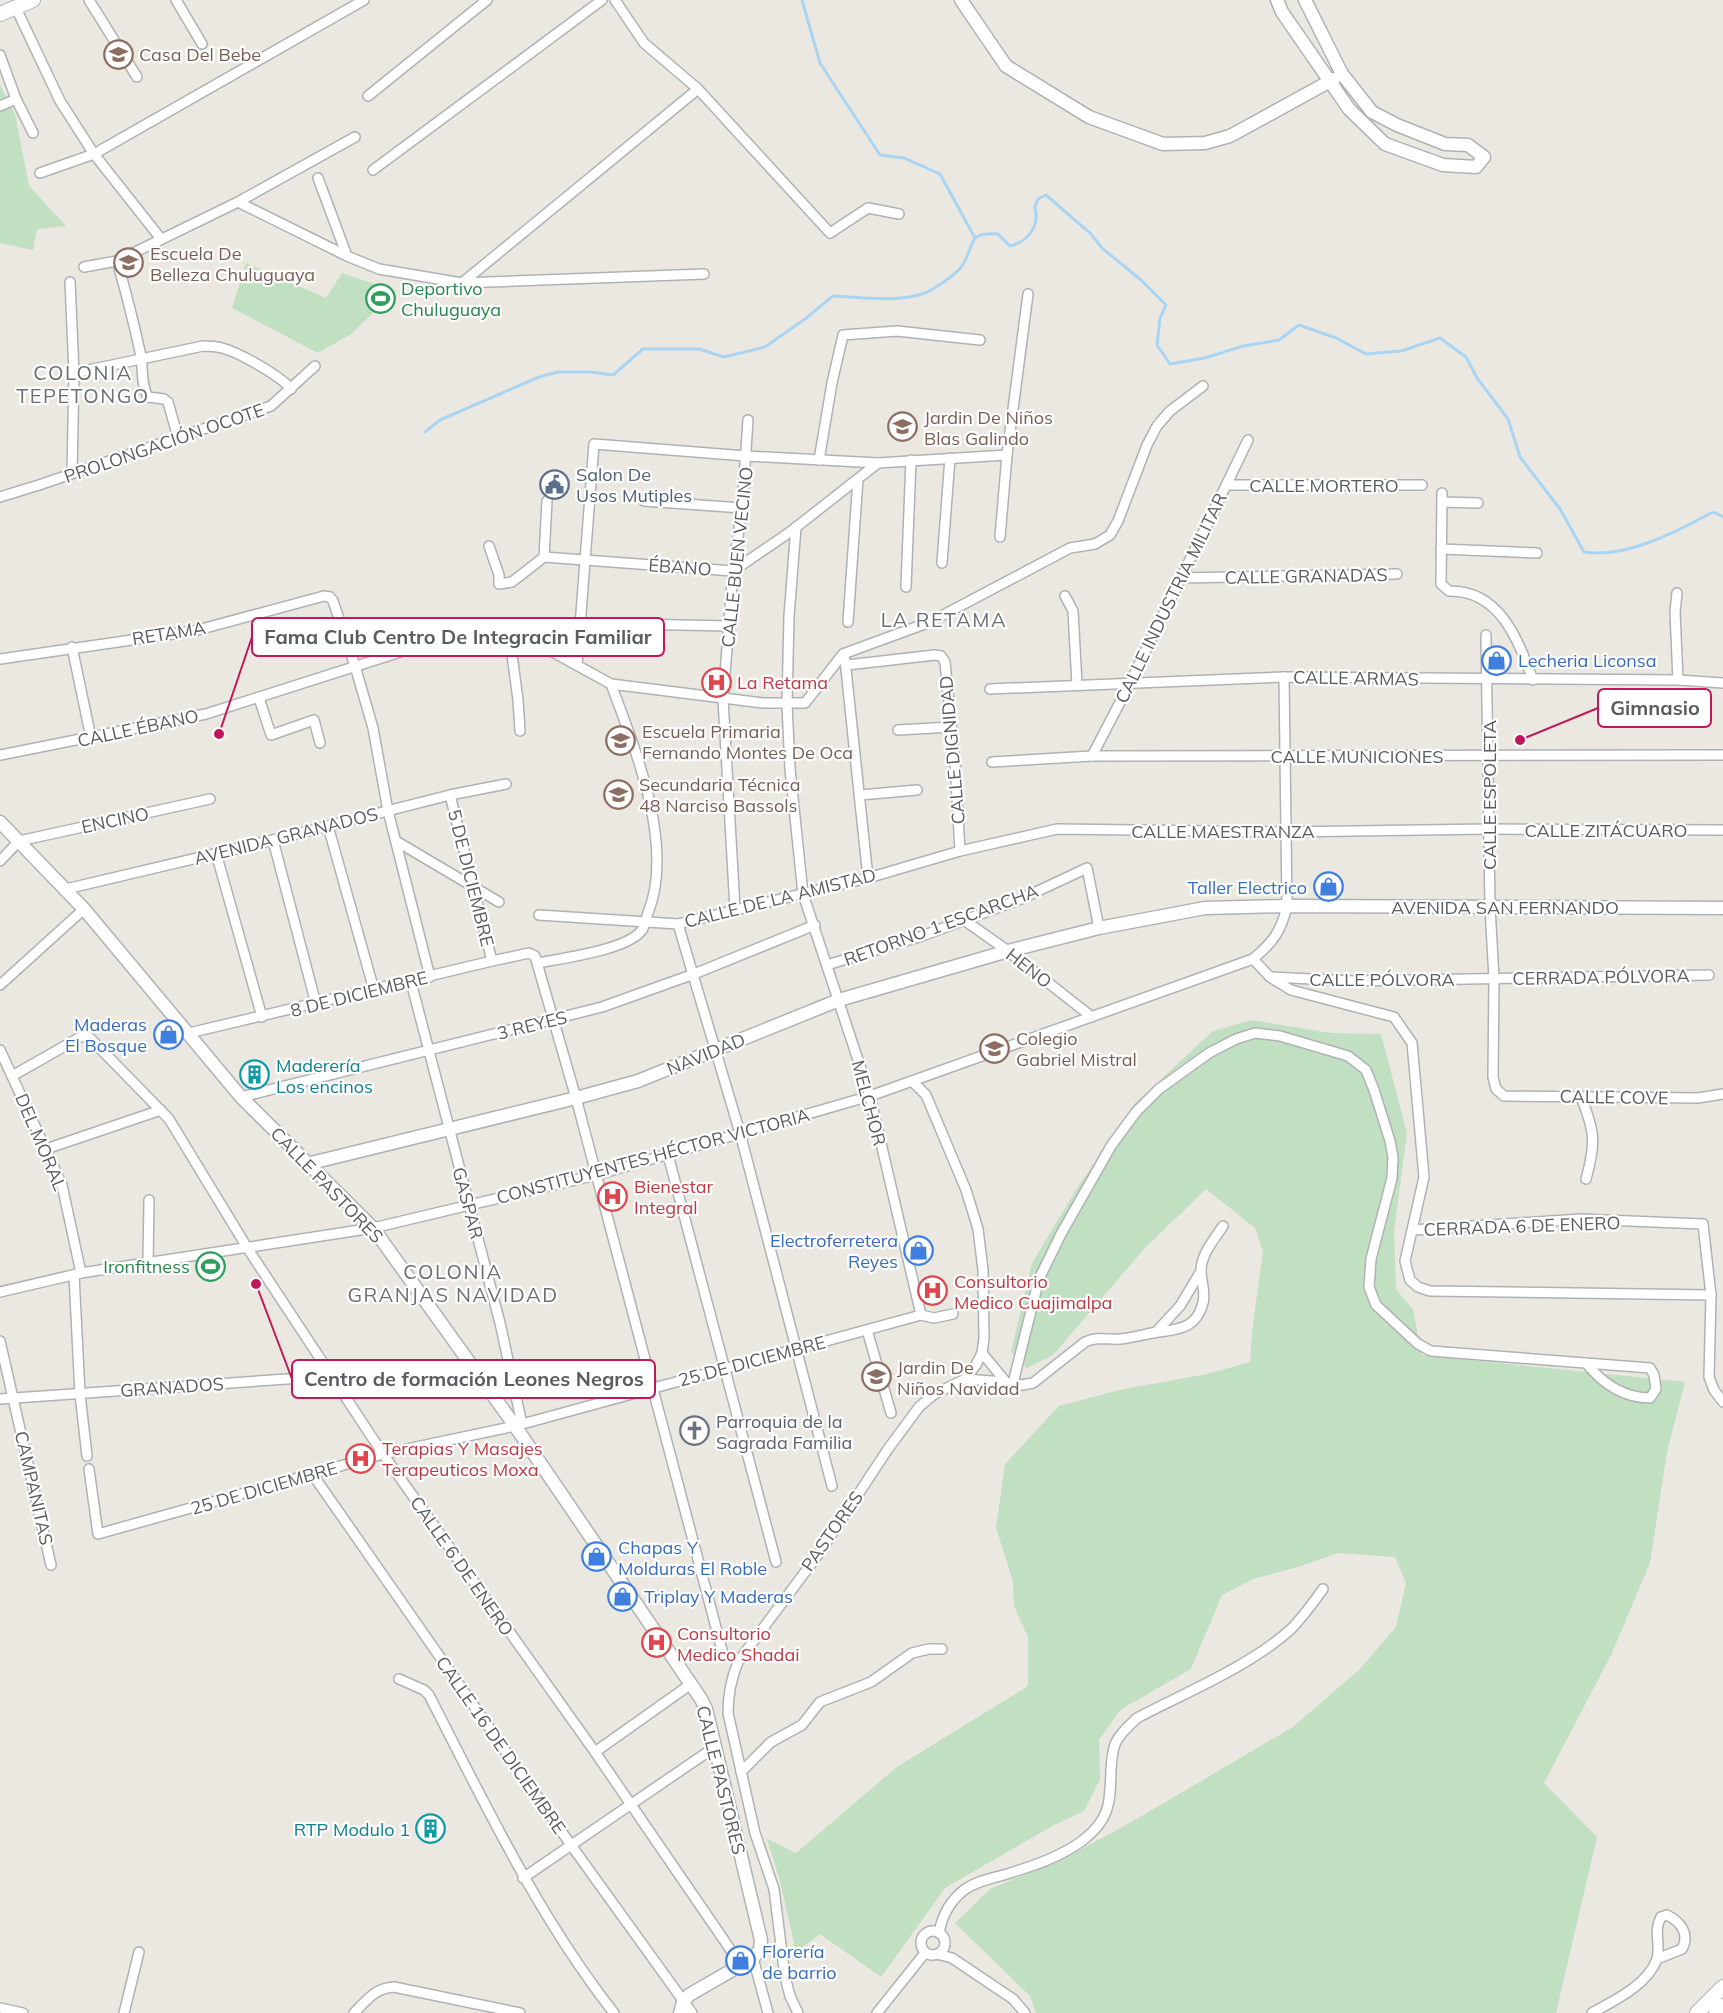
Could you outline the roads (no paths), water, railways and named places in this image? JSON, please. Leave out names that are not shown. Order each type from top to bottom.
[{"type":"main road","points":[[0,14],[33,0]]},
{"type":"main road","points":[[1697,2013],[1723,1987]]},
{"type":"main road","points":[[1716,2013],[1723,2006]]},
{"type":"street","points":[[89,0],[137,77]]},
{"type":"street","points":[[176,0],[202,44]]},
{"type":"street","points":[[368,96],[487,0]]},
{"type":"street","points":[[373,170],[602,0]]},
{"type":"street","points":[[615,0],[644,43],[698,89],[830,233],[868,208],[899,214]]},
{"type":"street","points":[[961,0],[1006,66],[1089,117],[1162,144],[1205,143],[1230,136],[1342,74]]},
{"type":"street","points":[[1277,0],[1282,12],[1349,109],[1385,144],[1443,165],[1476,167],[1484,157],[1468,144],[1445,144],[1371,112],[1342,74],[1305,0]]},
{"type":"street","points":[[40,173],[94,154],[362,1]]},
{"type":"street","points":[[15,8],[60,101],[94,154],[161,239]]},
{"type":"street","points":[[0,55],[16,99],[33,133]]},
{"type":"street","points":[[462,283],[698,89]]},
{"type":"street","points":[[0,106],[16,99]]},
{"type":"street","points":[[84,267],[117,261],[238,202],[355,137]]},
{"type":"street","points":[[318,178],[347,256]]},
{"type":"street","points":[[238,202],[347,256],[379,269],[462,283],[704,274]]},
{"type":"street","points":[[117,261],[130,303],[145,392],[148,397],[164,399],[168,402],[178,438]]},
{"type":"street","points":[[70,282],[74,373],[72,473]]},
{"type":"street","points":[[1000,537],[1007,454],[1028,294]]},
{"type":"street","points":[[819,460],[843,335],[897,331],[980,340]]},
{"type":"street","points":[[74,373],[202,346],[213,346],[224,348],[282,379],[291,389]]},
{"type":"street","name":"PROLONGACIÓN OCOTE","points":[[0,496],[271,406],[315,366]]},
{"type":"street","points":[[723,1654],[538,963],[594,952],[626,942],[642,930],[657,881],[654,830],[647,791],[636,752],[611,684],[723,699],[787,704],[805,703],[843,654],[930,622],[1070,548],[1095,544],[1110,536],[1147,446],[1158,426],[1170,411],[1203,386]]},
{"type":"street","name":"CALLE BUEN VECINO","points":[[735,909],[723,699],[733,571],[742,508],[748,420]]},
{"type":"street","name":"CALLE INDUSTRIA MILITAR","points":[[1092,756],[1248,440]]},
{"type":"street","points":[[576,665],[594,444],[746,456],[878,463],[1007,454]]},
{"type":"street","points":[[942,563],[950,458]]},
{"type":"street","points":[[906,587],[911,460]]},
{"type":"street","name":"ÉBANO","points":[[544,557],[733,571],[796,527],[878,463]]},
{"type":"street","points":[[848,622],[858,478]]},
{"type":"street","name":"CALLE MORTERO","points":[[1227,485],[1422,485]]},
{"type":"street","points":[[1478,503],[1442,497],[1441,584],[1449,591],[1464,591],[1486,601],[1508,623],[1533,680]]},
{"type":"street","points":[[489,546],[499,575],[499,584],[512,582],[544,557],[547,501]]},
{"type":"street","points":[[644,501],[742,508]]},
{"type":"street","name":"MELCHOR","points":[[796,527],[789,616],[787,704],[790,769],[803,894],[870,1096],[921,1316]]},
{"type":"street","points":[[1441,549],[1537,553]]},
{"type":"street","name":"CALLE GRANADAS","points":[[1180,578],[1397,574]]},
{"type":"street","points":[[1677,593],[1675,612],[1678,680]]},
{"type":"street","name":"RETAMA","points":[[0,659],[194,631],[324,596],[330,597],[333,601],[355,666]]},
{"type":"street","points":[[1065,596],[1074,611],[1077,685]]},
{"type":"street","points":[[632,624],[729,626]]},
{"type":"street","name":"CALLE ÉBANO","points":[[0,755],[206,714],[463,632],[500,630],[520,634],[611,684]]},
{"type":"street","points":[[509,632],[520,730]]},
{"type":"street","name":"CALLE ESPOLETA","points":[[1486,635],[1490,907],[1494,978],[1493,1077],[1496,1089],[1504,1096]]},
{"type":"street","points":[[72,647],[92,738]]},
{"type":"street","points":[[843,654],[847,665],[868,878]]},
{"type":"street","name":"CALLE DIGNIDAD","points":[[847,665],[935,655],[941,656],[945,662],[960,851]]},
{"type":"street","points":[[355,666],[373,728],[388,811],[430,977]]},
{"type":"street","points":[[1284,677],[1287,906],[1283,924],[1277,935],[1270,945],[1253,959],[1270,977],[1291,990],[1394,1017],[1412,1043],[1424,1177],[1405,1261],[1410,1280],[1418,1287],[1430,1291],[1711,1295],[1709,1377],[1714,1390],[1723,1402]]},
{"type":"street","name":"CALLE ARMAS","points":[[990,689],[1284,677],[1678,680],[1723,683]]},
{"type":"street","points":[[259,698],[271,735],[314,720],[320,743]]},
{"type":"street","points":[[898,730],[951,727]]},
{"type":"street","name":"CALLE MUNICIONES","points":[[992,762],[1092,756],[1723,755]]},
{"type":"street","name":"AVENIDA GRANADOS","points":[[66,889],[450,795],[506,784]]},
{"type":"street","points":[[860,795],[917,790]]},
{"type":"street","name":"5 DE DICIEMBRE","points":[[450,795],[492,961]]},
{"type":"street","name":"ENCINO","points":[[19,841],[210,799]]},
{"type":"street","name":"CALLE PASTORES","points":[[0,822],[84,909],[241,1097],[374,1228],[519,1425],[691,1684],[706,1709],[761,1940],[760,1950],[753,1958]]},
{"type":"street","points":[[328,826],[374,990]]},
{"type":"street","name":"CALLE MAESTRANZA","points":[[960,851],[1057,829],[1285,832],[1489,829]]},
{"type":"street","name":"CALLE ZITÁCUARO","points":[[1489,829],[1723,830]]},
{"type":"street","points":[[273,840],[316,1004]]},
{"type":"street","points":[[0,861],[19,841]]},
{"type":"street","points":[[396,841],[499,902]]},
{"type":"street","name":"CALLE DE LA AMISTAD","points":[[539,915],[678,924],[868,878],[960,851]]},
{"type":"street","points":[[216,853],[262,1017]]},
{"type":"street","name":"RETORNO 1 ESCARCHA","points":[[827,965],[1021,899],[1087,868],[1099,928]]},
{"type":"street","name":"AVENIDA SAN FERNANDO","points":[[1099,928],[1204,908],[1287,906],[1723,908]]},
{"type":"street","points":[[0,985],[84,909]]},
{"type":"street","name":"HENO","points":[[964,920],[1008,951],[1092,1017]]},
{"type":"street","points":[[678,924],[740,1133],[832,1486]]},
{"type":"street","name":"3 REYES","points":[[241,1097],[602,1007],[694,974],[814,926]]},
{"type":"street","name":"NAVIDAD","points":[[307,1164],[639,1081],[839,1000],[1008,951],[1099,928]]},
{"type":"street","name":"8 DE DICIEMBRE","points":[[189,1033],[529,953],[535,956],[538,963]]},
{"type":"street","name":"CONSTITUYENTES HÉCTOR VICTORIA","points":[[0,1292],[78,1274],[374,1228],[596,1175],[913,1082],[1253,959]]},
{"type":"street","name":"CERRADA PÓLVORA","points":[[1494,978],[1709,975]]},
{"type":"street","name":"CALLE PÓLVORA","points":[[1270,977],[1353,981],[1494,978]]},
{"type":"street","name":"GASPAR","points":[[411,982],[501,1323],[519,1425]]},
{"type":"street","points":[[1009,1383],[1040,1280],[1061,1234],[1111,1146],[1136,1112],[1160,1089],[1209,1053],[1236,1039],[1255,1033],[1280,1036],[1348,1056],[1366,1070],[1390,1141],[1393,1157],[1392,1178],[1371,1259],[1369,1287],[1376,1305],[1418,1344],[1431,1351],[1586,1363],[1650,1368],[1654,1375],[1656,1389],[1650,1398],[1635,1398],[1598,1378],[1586,1363]]},
{"type":"street","name":"CALLE 6 DE ENERO","points":[[12,1076],[86,1034],[160,1110],[177,1132],[248,1249],[383,1454],[595,1752],[741,1965]]},
{"type":"street","name":"DEL MORAL","points":[[0,1050],[62,1185],[78,1274],[80,1394],[87,1456]]},
{"type":"street","name":"PASTORES","points":[[798,2013],[785,1977],[774,1889],[755,1833],[728,1713],[731,1680],[738,1662],[820,1551],[919,1407],[933,1395],[965,1379],[982,1353],[984,1338],[983,1270],[978,1229],[966,1190],[926,1095],[913,1082]]},
{"type":"street","name":"CALLE COVE","points":[[1504,1096],[1698,1098],[1723,1094]]},
{"type":"street","points":[[1581,1097],[1593,1126],[1594,1150],[1586,1179]]},
{"type":"street","points":[[45,1149],[160,1110]]},
{"type":"street","points":[[668,1155],[776,1562]]},
{"type":"street","points":[[148,1263],[149,1200]]},
{"type":"street","name":"CERRADA 6 DE ENERO","points":[[1413,1230],[1581,1220],[1703,1224],[1711,1295]]},
{"type":"street","points":[[965,1379],[1022,1385],[1033,1383],[1084,1342],[1094,1338],[1119,1339],[1176,1331],[1187,1327],[1203,1304],[1204,1290],[1201,1271],[1204,1254],[1223,1226]]},
{"type":"street","points":[[1155,1333],[1180,1306],[1201,1271]]},
{"type":"street","name":"25 DE DICIEMBRE","points":[[89,1469],[98,1534],[383,1454],[519,1425],[921,1316],[934,1318],[953,1314]]},
{"type":"street","points":[[867,1330],[891,1413]]},
{"type":"street","name":"CAMPANITAS","points":[[0,1341],[51,1565]]},
{"type":"street","points":[[982,1353],[1009,1383]]},
{"type":"street","name":"GRANADOS","points":[[0,1399],[330,1376]]},
{"type":"street","name":"CALLE 16 DE DICIEMBRE","points":[[313,1475],[682,2007],[692,2013]]},
{"type":"street","points":[[939,1932],[945,1911],[964,1890],[977,1883],[1050,1859],[1094,1832],[1103,1820],[1110,1804],[1112,1756],[1116,1742],[1124,1731],[1137,1718],[1245,1662],[1272,1645],[1292,1628],[1323,1589]]},
{"type":"street","points":[[741,1772],[771,1742],[802,1725],[820,1702],[871,1682],[912,1653],[942,1649]]},
{"type":"street","points":[[399,1679],[424,1690],[429,1695],[524,1878],[614,2013]]},
{"type":"street","points":[[595,1752],[691,1684]]},
{"type":"street","points":[[524,1878],[715,1747]]},
{"type":"street","points":[[1592,2013],[1628,1994],[1646,1975],[1657,1959],[1658,1923],[1661,1917],[1667,1915],[1677,1920],[1684,1930],[1685,1941],[1682,1949],[1657,1959]]},
{"type":"street","points":[[937,1954],[945,1941],[939,1932],[925,1933],[921,1939],[921,1947],[925,1953],[952,1958],[1013,1999],[1024,2013]]},
{"type":"street","points":[[944,1946],[952,1958]]},
{"type":"street","points":[[124,2013],[139,1952]]},
{"type":"street","points":[[877,2013],[925,1953]]},
{"type":"street","points":[[682,2007],[689,1995],[753,1958],[768,2013]]},
{"type":"street","points":[[354,2013],[372,1993],[384,1988],[394,1988],[474,2008],[520,2013]]},
{"type":"street","points":[[0,2008],[23,2013]]},
{"type":"waterway","points":[[802,0],[820,63],[880,155],[904,158],[940,174],[975,238]]},
{"type":"waterway","points":[[425,432],[440,420],[539,377],[558,372],[613,375],[643,349],[699,349],[724,357],[765,347],[833,296],[891,299],[925,293],[960,269],[973,241],[980,235],[998,234],[1010,246],[1024,240],[1031,233],[1035,223],[1035,208],[1038,199],[1046,195],[1166,305],[1160,318],[1157,345],[1170,364],[1205,358],[1243,346],[1279,340],[1299,325],[1336,338],[1366,354],[1401,351],[1440,338],[1466,357],[1477,378],[1508,419],[1520,457],[1560,509],[1584,552],[1600,553],[1634,547],[1668,535],[1713,512],[1723,517]]},
{"type":"place","name":"Casa Del Bebe","points":[[118,54]]},
{"type":"place","name":"Escuela De Belleza Chuluguaya","points":[[129,263]]},
{"type":"place","name":"Deportivo Chuluguaya","points":[[380,298]]},
{"type":"place","name":"Jardin De Niños Blas Galindo","points":[[903,427]]},
{"type":"place","name":"Salon De Usos Mutiples","points":[[555,484]]},
{"type":"place","name":"Lecheria Liconsa","points":[[1497,660]]},
{"type":"place","name":"La Retama","points":[[716,682]]},
{"type":"place","name":"Fama Club Centro De Integracin Familiar","points":[[219,734]]},
{"type":"place","name":"Gimnasio","points":[[1520,740]]},
{"type":"place","name":"Escuela Primaria Fernando Montes De Oca","points":[[621,741]]},
{"type":"place","name":"Secundaria Técnica 48 Narciso Bassols","points":[[618,794]]},
{"type":"place","name":"Taller Electrico","points":[[1328,887]]},
{"type":"place","name":"Maderas El Bosque","points":[[168,1034]]},
{"type":"place","name":"Colegio Gabriel Mistral","points":[[995,1048]]},
{"type":"place","name":"Maderería Los encinos","points":[[255,1075]]},
{"type":"place","name":"Bienestar Integral","points":[[613,1196]]},
{"type":"place","name":"Electroferretera Reyes","points":[[919,1250]]},
{"type":"place","name":"Ironfitness","points":[[211,1266]]},
{"type":"place","name":"Centro de formación Leones Negros","points":[[256,1284]]},
{"type":"place","name":"Consultorio Medico Cuajimalpa","points":[[933,1291]]},
{"type":"place","name":"Jardin De Niños Navidad","points":[[876,1377]]},
{"type":"place","name":"Parroquia de la Sagrada Familia","points":[[695,1431]]},
{"type":"place","name":"Terapias Y Masajes Terapeuticos Moxa","points":[[361,1458]]},
{"type":"place","name":"Chapas Y Molduras El Roble","points":[[597,1557]]},
{"type":"place","name":"Triplay Y Maderas","points":[[623,1596]]},
{"type":"place","name":"Consultorio Medico Shadai","points":[[656,1643]]},
{"type":"place","name":"RTP Modulo 1","points":[[431,1829]]},
{"type":"place","name":"Florería de barrio","points":[[741,1961]]},
{"type":"district","name":"COLONIA TEPETONGO","points":[[83,384]]},
{"type":"district","name":"LA RETAMA","points":[[944,619]]},
{"type":"district","name":"COLONIA GRANJAS NAVIDAD","points":[[453,1282]]}]
